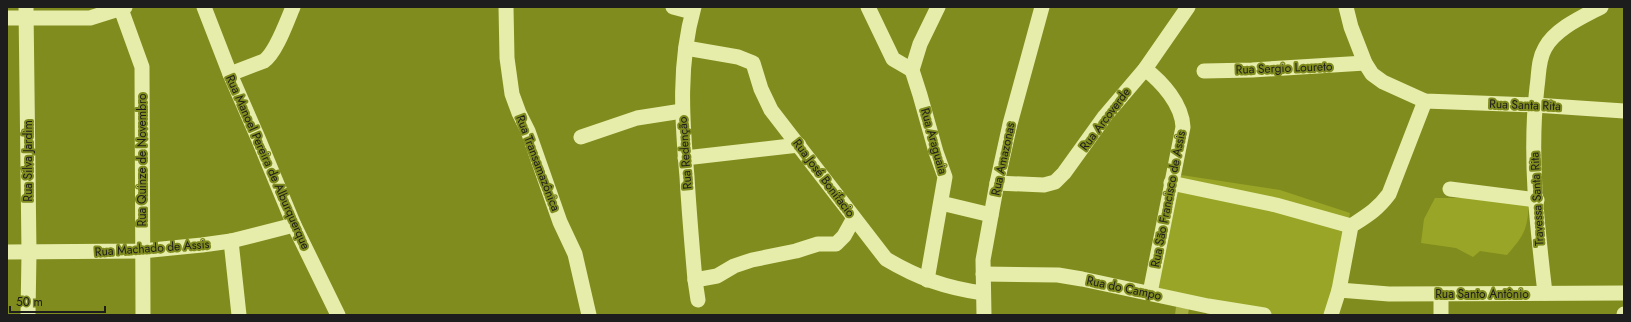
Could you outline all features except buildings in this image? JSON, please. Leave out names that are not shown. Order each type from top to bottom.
[{"type":"street","name":"Rua Manoel Pereira de Alburquerque","points":[[204,7],[230,74],[294,225],[338,315]]},
{"type":"street","points":[[230,74],[268,58],[279,39],[293,7]]},
{"type":"street","name":"Rua Transamazônica","points":[[506,7],[508,37],[507,58],[512,94],[518,112],[528,131],[560,222],[574,254],[589,315]]},
{"type":"street","points":[[673,7],[693,10]]},
{"type":"street","points":[[868,7],[893,59],[912,70],[920,44],[938,7]]},
{"type":"street","name":"Rua Amazonas","points":[[984,315],[983,260],[997,183],[1010,124],[1042,7]]},
{"type":"street","name":"Rua Arcoverde","points":[[997,183],[1044,185],[1055,182],[1064,173],[1105,116],[1145,69],[1188,7]]},
{"type":"street","points":[[1171,183],[1276,205],[1351,226],[1369,216],[1381,205],[1389,194],[1425,101],[1383,82],[1372,74],[1364,63],[1351,27],[1346,7]]},
{"type":"street","name":"Travessa Santa Rita","points":[[1545,294],[1534,151],[1535,105],[1540,60],[1545,47],[1573,14],[1601,7]]},
{"type":"street","points":[[7,18],[26,12],[90,18],[123,8]]},
{"type":"street","name":"Rua Quinze de Novembro","points":[[123,8],[142,68],[143,315]]},
{"type":"street","name":"Rua Redenção","points":[[693,10],[687,34],[682,68],[682,110],[695,280],[698,300]]},
{"type":"street","name":"Rua Silva Jardim","points":[[26,12],[29,253],[28,315]]},
{"type":"street","name":"Rua José Bonifacio","points":[[686,48],[738,57],[750,61],[754,67],[761,89],[771,110],[886,259],[901,268],[941,285],[983,293]]},
{"type":"street","name":"Rua Sergio Loureto","points":[[1204,71],[1252,70],[1364,63]]},
{"type":"street","name":"Rua São Francisco de Assis","points":[[1145,69],[1162,85],[1175,104],[1183,120],[1183,127],[1150,293]]},
{"type":"street","name":"Rua Araguaia","points":[[912,70],[936,152],[945,177],[927,280]]},
{"type":"street","name":"Rua Santa Rita","points":[[1425,101],[1535,105],[1624,111]]},
{"type":"street","points":[[581,137],[637,118],[682,110]]},
{"type":"street","points":[[685,158],[798,145]]},
{"type":"street","points":[[1450,189],[1537,200]]},
{"type":"street","points":[[941,203],[991,215]]},
{"type":"street","points":[[695,280],[718,276],[734,266],[752,260],[796,251],[818,244],[836,244],[844,236],[854,218]]},
{"type":"street","name":"Rua Machado de Assis","points":[[7,252],[142,251],[230,241],[294,225]]},
{"type":"street","points":[[1331,315],[1339,290],[1351,226]]},
{"type":"street","points":[[230,241],[239,315]]},
{"type":"street","name":"Rua do Campo","points":[[983,274],[1058,275],[1150,293],[1207,311],[1264,315]]},
{"type":"street","name":"Rua Santo Antônio","points":[[1339,290],[1389,294],[1624,293]]},
{"type":"street","points":[[1441,294],[1441,315]]},
{"type":"green space","points":[[1168,173],[1280,190],[1350,213],[1337,289],[1323,315],[1253,315],[1146,291]]},
{"type":"green space","points":[[1435,198],[1473,198],[1529,204],[1526,227],[1521,237],[1507,255],[1480,251],[1473,257],[1456,248],[1421,243],[1424,219]]}]
